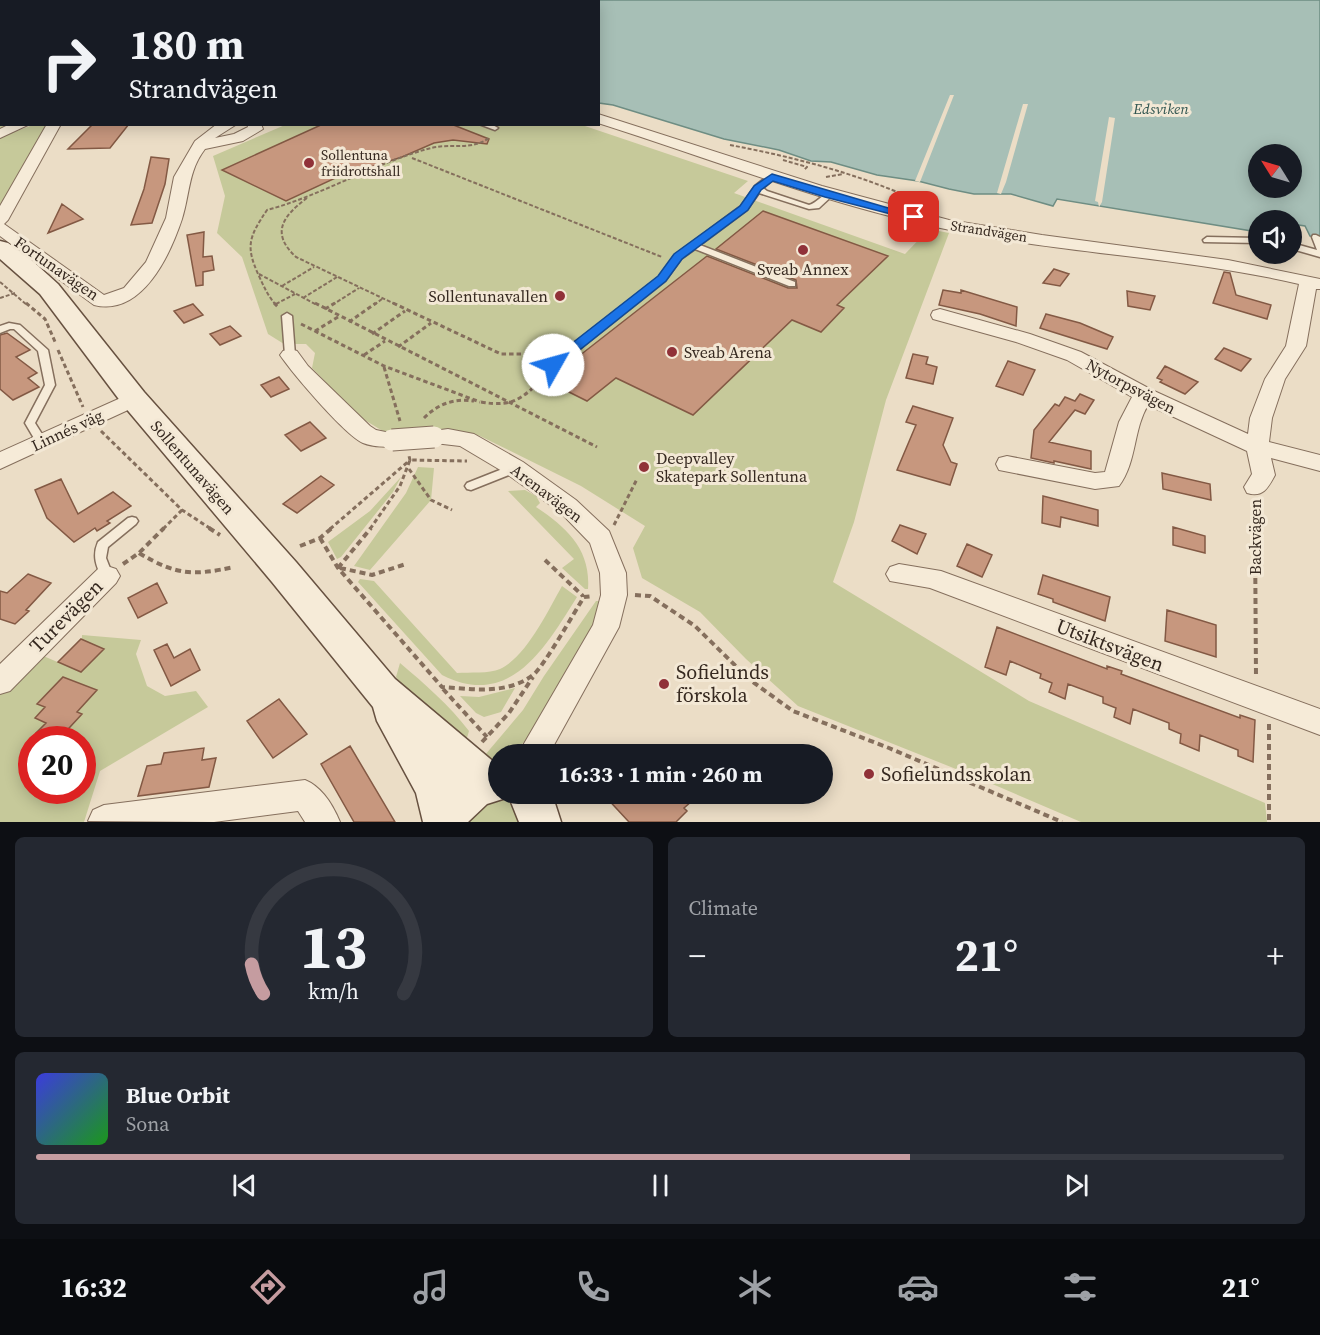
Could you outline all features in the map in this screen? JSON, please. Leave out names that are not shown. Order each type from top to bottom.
[{"type":"street","name":"Strandvägen","points":[[600,119],[829,195],[951,226],[1221,263],[1314,282]]},
{"type":"street","points":[[0,134],[18,126]]},
{"type":"street","points":[[0,220],[53,126]]},
{"type":"street","name":"Fortunavägen","points":[[0,228],[100,301],[113,300],[133,290],[149,269],[170,231],[182,178],[195,150],[212,132],[226,126]]},
{"type":"street","points":[[200,146],[243,136],[256,129],[255,126]]},
{"type":"street","name":"Sollentunavägen","points":[[0,248],[19,261],[49,289],[134,399],[284,572],[382,692],[463,763],[488,778]]},
{"type":"street","name":"Backvägen","points":[[1255,487],[1264,475],[1257,447],[1261,418],[1275,379],[1296,346],[1314,282]]},
{"type":"street","name":"Nytorpsvägen","points":[[940,315],[1023,338],[1074,356],[1145,395],[1257,447],[1320,463]]},
{"type":"street","name":"Arenavägen","points":[[290,355],[301,371],[370,437],[400,438],[427,429],[466,439],[515,468],[568,506],[600,538],[613,573],[614,595],[606,627],[539,744]]},
{"type":"street","points":[[1007,464],[1095,481],[1112,480],[1118,471],[1137,405],[1145,395]]},
{"type":"street","name":"Linnés väg","points":[[0,460],[134,399]]},
{"type":"street","name":"Utsiktsvägen","points":[[899,574],[932,578],[1320,723]]},
{"type":"street","name":"Turevägen","points":[[0,682],[107,576]]},
{"type":"street","name":"Sollentunavägen","points":[[382,692],[435,788],[444,822]]},
{"type":"street","points":[[444,822],[452,807],[464,794],[488,784]]},
{"type":"street","points":[[104,821],[305,795],[324,822]]},
{"type":"street","points":[[536,804],[540,822]]},
{"type":"lane","points":[[488,126],[495,128]]},
{"type":"lane","points":[[553,365],[662,279],[674,262],[693,245],[744,208],[758,188],[772,177]]},
{"type":"lane","points":[[758,188],[765,193],[809,207],[816,206],[829,195]]},
{"type":"lane","points":[[1316,237],[1320,249]]},
{"type":"lane","points":[[1207,240],[1248,241]]},
{"type":"lane","points":[[693,245],[792,284]]},
{"type":"lane","points":[[1302,249],[1320,254]]},
{"type":"lane","points":[[287,316],[290,355]]},
{"type":"lane","points":[[0,330],[9,326],[17,327],[43,350],[50,385],[30,423],[42,442]]},
{"type":"lane","points":[[471,486],[515,468]]},
{"type":"lane","points":[[107,576],[100,558],[102,545],[132,520]]},
{"type":"path","points":[[480,402],[384,366],[287,316],[268,296],[249,255],[254,229],[267,210],[311,195],[340,181],[443,146],[473,147],[487,140],[495,128]]},
{"type":"path","points":[[729,145],[778,154],[845,174]]},
{"type":"path","points":[[410,157],[674,262]]},
{"type":"path","points":[[783,160],[807,168],[802,171]]},
{"type":"path","points":[[311,195],[285,218],[280,232],[287,250],[405,311],[501,354],[532,354],[553,365]]},
{"type":"path","points":[[282,286],[315,266]]},
{"type":"path","points":[[259,274],[338,317],[498,395],[597,447]]},
{"type":"path","points":[[303,298],[338,278]]},
{"type":"path","points":[[0,282],[45,319],[89,419],[182,510],[228,541]]},
{"type":"path","points":[[325,309],[359,288]]},
{"type":"path","points":[[0,298],[15,293]]},
{"type":"path","points":[[276,304],[296,294]]},
{"type":"path","points":[[349,322],[382,299]]},
{"type":"path","points":[[372,334],[405,311]]},
{"type":"path","points":[[315,331],[338,317]]},
{"type":"path","points":[[398,347],[431,323]]},
{"type":"path","points":[[364,355],[385,341]]},
{"type":"path","points":[[338,568],[396,493],[409,469],[410,460],[400,438],[384,366]]},
{"type":"path","points":[[427,429],[434,408],[446,402],[466,399],[500,406],[512,404],[547,376]]},
{"type":"path","points":[[300,546],[320,538],[410,460],[476,460]]},
{"type":"path","points":[[409,469],[431,501],[452,510]]},
{"type":"path","points":[[613,526],[636,478]]},
{"type":"path","name":"Backvägen","points":[[1255,487],[1262,702],[1269,822]]},
{"type":"path","points":[[107,576],[139,553],[182,510]]},
{"type":"path","points":[[320,538],[338,568],[487,737]]},
{"type":"path","points":[[139,553],[164,568],[183,575],[209,573],[234,567]]},
{"type":"path","points":[[545,560],[584,597],[614,595],[650,597],[659,602],[695,626],[750,680],[793,711],[889,748],[1062,822]]},
{"type":"path","points":[[338,568],[372,575],[406,564]]},
{"type":"path","points":[[442,687],[491,690],[511,686],[534,675],[584,597]]},
{"type":"green space","points":[[30,126],[49,126],[0,211],[0,137]]},
{"type":"green space","name":"Sollentunavallen","points":[[283,126],[585,126],[748,181],[734,193],[905,254],[929,229],[949,233],[886,400],[854,522],[833,582],[1029,701],[1265,803],[1267,822],[1081,822],[976,777],[798,706],[746,659],[700,612],[642,578],[633,548],[645,526],[581,486],[480,436],[460,431],[391,436],[358,416],[312,368],[315,353],[306,344],[284,344],[268,334],[242,257],[217,233],[225,196],[213,156]]},
{"type":"green space","points":[[418,467],[434,468],[431,500],[370,570],[354,566],[406,493]]},
{"type":"green space","points":[[401,477],[393,492],[337,559],[328,542],[370,511]]},
{"type":"green space","points":[[525,490],[536,496],[540,503],[536,507],[566,531],[581,551],[588,575],[588,589],[585,589],[562,568],[574,559],[508,491]]},
{"type":"green space","points":[[360,579],[374,581],[457,673],[490,672],[510,663],[527,644],[562,586],[577,597],[553,635],[524,668],[507,679],[488,684],[466,684],[442,675],[358,582]]},
{"type":"green space","points":[[596,601],[609,601],[533,733],[522,744],[494,744],[523,710]]},
{"type":"green space","points":[[82,635],[141,640],[136,654],[147,686],[165,696],[196,691],[208,707],[100,771],[96,784],[96,726],[70,726],[81,714],[77,712],[96,690],[72,680],[63,689],[54,686],[37,703],[45,707],[35,718],[46,723],[43,726],[18,726],[18,804],[90,804],[84,822],[0,822],[0,695],[41,655],[81,672]]},
{"type":"green space","points":[[400,663],[461,721],[469,731],[466,741],[431,724],[396,677]]},
{"type":"green space","points":[[515,688],[501,712],[484,717],[476,713],[460,696],[479,697]]},
{"type":"green space","points":[[488,801],[488,804],[512,804],[516,807],[520,822],[467,822],[477,803]]},
{"type":"water","name":"Edsviken","points":[[600,0],[1320,0],[1320,237],[1310,236],[1305,226],[1302,226],[1302,210],[1248,210],[1248,230],[1057,199],[1053,206],[1011,194],[974,194],[918,181],[877,175],[831,162],[811,161],[779,150],[724,139],[613,105],[600,103]]},
{"type":"pier","points":[[950,95],[954,95],[920,182],[915,181]]},
{"type":"pier","points":[[1023,104],[1028,104],[1006,182],[1001,194],[997,193]]},
{"type":"pier","points":[[1109,117],[1115,118],[1102,202],[1099,207],[1098,202],[1095,201]]},
{"type":"building","points":[[91,126],[127,126],[110,148],[68,149]]},
{"type":"building","name":"Sollentuna friidrottshall","points":[[319,126],[456,126],[489,139],[487,144],[453,140],[434,143],[402,157],[346,173],[286,201],[222,170]]},
{"type":"building","points":[[151,157],[169,159],[165,184],[152,223],[131,225],[144,189]]},
{"type":"building","points":[[62,204],[83,219],[48,233]]},
{"type":"building","name":"Sveab Arena","points":[[763,211],[888,256],[837,305],[844,308],[821,332],[792,320],[693,415],[616,378],[587,401],[547,381],[707,256],[788,288],[797,288],[796,280],[716,249]]},
{"type":"building","points":[[204,232],[203,257],[212,256],[214,270],[203,272],[203,285],[196,286],[187,235]]},
{"type":"building","points":[[1054,269],[1069,274],[1060,286],[1043,283]]},
{"type":"building","points":[[1224,272],[1230,273],[1236,295],[1271,305],[1267,319],[1213,303]]},
{"type":"building","points":[[943,290],[961,293],[961,290],[1017,307],[1016,326],[980,314],[939,305]]},
{"type":"building","points":[[1127,291],[1155,296],[1150,310],[1128,306]]},
{"type":"building","points":[[193,304],[203,315],[184,323],[174,311]]},
{"type":"building","points":[[1046,314],[1080,323],[1113,337],[1107,349],[1040,328]]},
{"type":"building","points":[[230,326],[241,336],[220,345],[210,334]]},
{"type":"building","points":[[7,333],[30,350],[16,357],[37,373],[28,378],[39,387],[13,400],[0,389],[0,335]]},
{"type":"building","points":[[1224,348],[1251,359],[1241,371],[1215,359]]},
{"type":"building","points":[[913,354],[928,357],[926,364],[937,367],[933,384],[906,378]]},
{"type":"building","points":[[1008,361],[1035,370],[1023,395],[996,386]]},
{"type":"building","points":[[1165,366],[1198,382],[1185,394],[1160,382],[1162,380],[1157,378]]},
{"type":"building","points":[[279,377],[289,389],[271,397],[261,385]]},
{"type":"building","points":[[1080,394],[1094,400],[1085,414],[1075,410],[1049,442],[1091,451],[1091,469],[1031,458],[1034,430],[1055,404],[1059,406],[1065,397],[1075,401]]},
{"type":"building","points":[[913,406],[953,418],[943,445],[951,462],[957,464],[950,485],[897,470],[916,425],[906,422]]},
{"type":"building","points":[[310,422],[326,438],[301,451],[285,435]]},
{"type":"building","points":[[1162,473],[1210,484],[1211,500],[1163,489]]},
{"type":"building","points":[[321,476],[334,485],[297,513],[283,504]]},
{"type":"building","points":[[61,479],[78,514],[113,492],[131,506],[107,521],[110,523],[97,531],[95,528],[74,542],[47,518],[35,490]]},
{"type":"building","points":[[1043,496],[1098,510],[1098,526],[1061,517],[1060,527],[1042,523]]},
{"type":"building","points":[[900,525],[926,534],[917,554],[892,541]]},
{"type":"building","points":[[1173,527],[1205,536],[1205,553],[1173,545]]},
{"type":"building","points":[[967,544],[992,555],[982,577],[957,566]]},
{"type":"building","points":[[28,574],[51,583],[26,610],[29,611],[15,624],[0,619],[0,591],[7,593]]},
{"type":"building","points":[[1043,575],[1110,597],[1105,621],[1053,602],[1053,599],[1038,594]]},
{"type":"building","points":[[157,583],[167,603],[138,618],[128,598]]},
{"type":"building","points":[[1167,610],[1216,625],[1216,657],[1165,641]]},
{"type":"building","points":[[997,627],[1107,669],[1107,666],[1122,671],[1121,674],[1240,718],[1240,715],[1255,720],[1253,762],[1238,756],[1238,750],[1200,735],[1199,751],[1180,743],[1181,734],[1169,729],[1169,723],[1133,709],[1130,724],[1114,717],[1116,708],[1103,703],[1103,697],[1068,684],[1065,699],[1049,692],[1052,683],[1040,678],[1041,674],[1010,661],[1006,675],[985,667]]},
{"type":"building","points":[[81,639],[104,649],[81,672],[58,662]]},
{"type":"building","points":[[167,644],[174,658],[190,649],[200,670],[171,686],[154,650]]},
{"type":"building","points":[[63,677],[97,690],[77,712],[82,714],[71,726],[43,726],[46,723],[35,718],[45,707],[37,704]]},
{"type":"building","points":[[279,699],[307,734],[273,758],[247,721]]},
{"type":"building","points":[[350,746],[395,822],[354,822],[321,764]]},
{"type":"building","points":[[204,748],[202,760],[216,758],[209,787],[138,796],[147,766],[161,764],[164,753]]},
{"type":"building","points":[[612,804],[689,804],[684,808],[687,811],[676,822],[629,822]]},
{"type":"place","name":"Sollentuna friidrottshall","points":[[309,163]]},
{"type":"place","name":"Sveab Annex","points":[[803,250]]},
{"type":"place","name":"Sollentunavallen","points":[[560,296]]},
{"type":"place","name":"Sveab Arena","points":[[672,352]]},
{"type":"place","name":"Deepvalley Skatepark Sollentuna","points":[[644,467]]},
{"type":"place","name":"Sofielunds förskola","points":[[664,684]]},
{"type":"place","name":"Sofielundsskolan","points":[[869,774]]},
{"type":"route","points":[[553,365],[662,279],[678,257],[744,208],[758,188],[772,177],[829,195],[914,217]]}]
